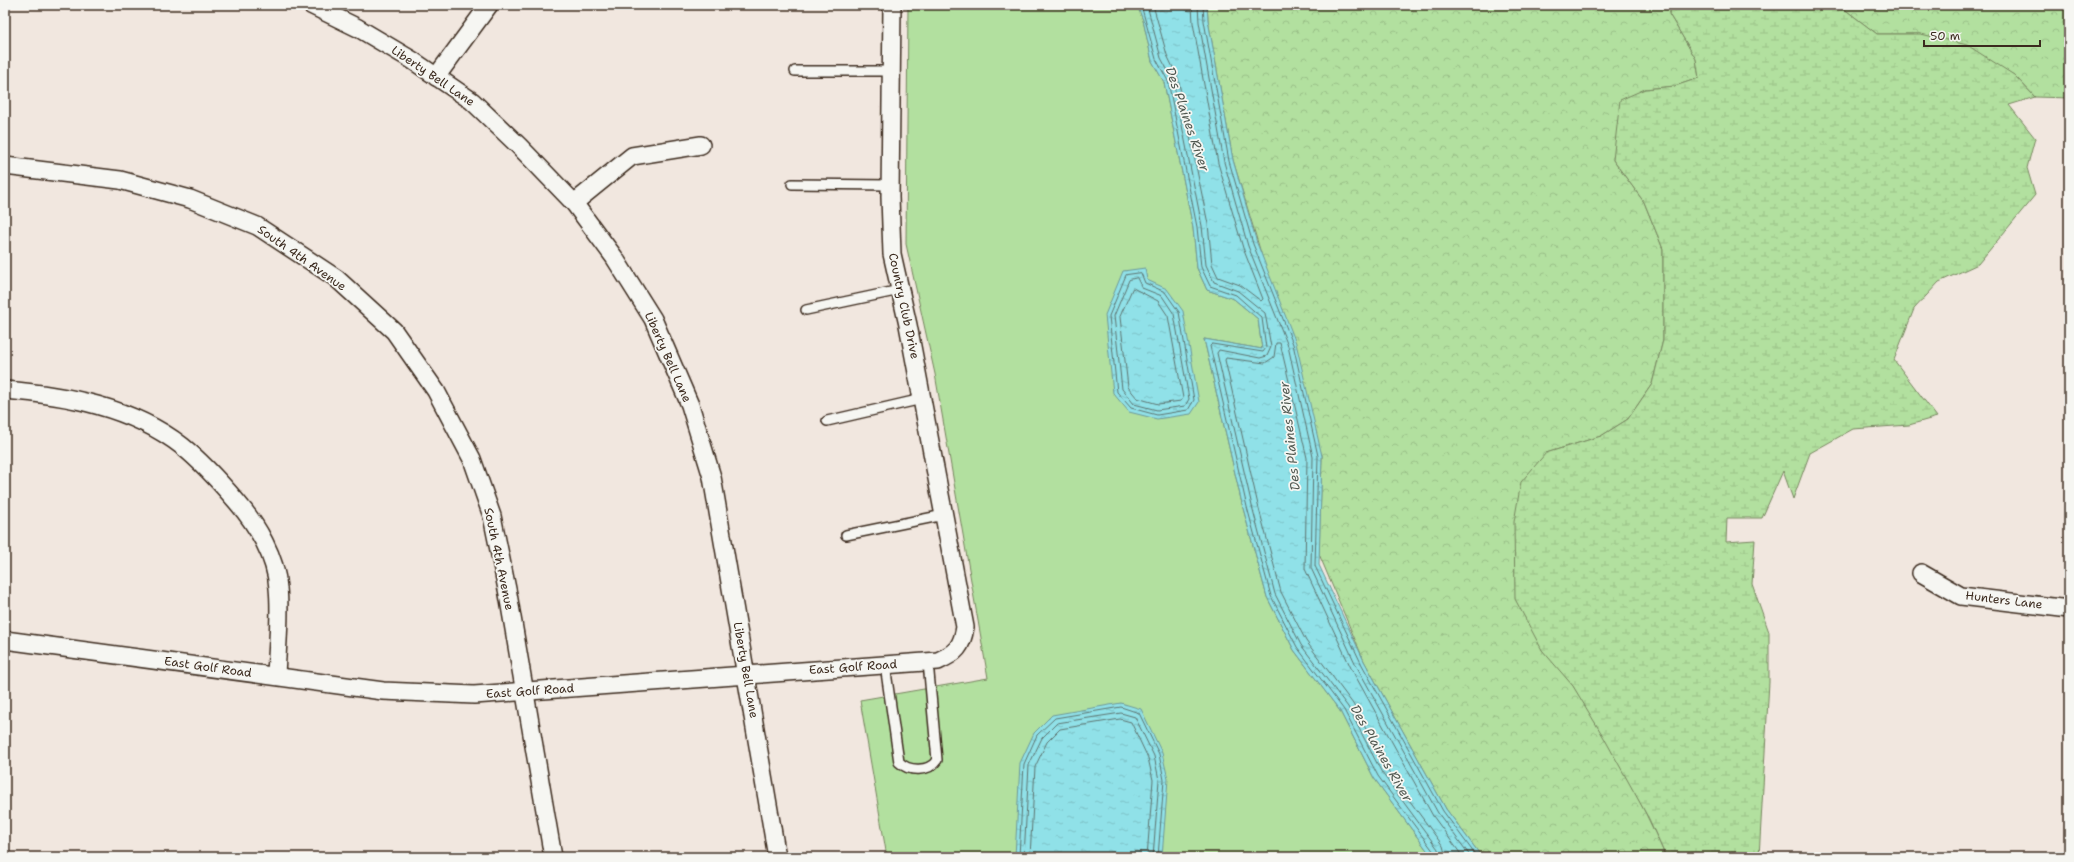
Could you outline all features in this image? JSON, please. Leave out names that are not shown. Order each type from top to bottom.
[{"type":"street","name":"Liberty Bell Lane","points":[[311,5],[358,28],[472,101],[520,146],[574,203],[614,257],[653,319],[690,405],[712,478],[777,857]]},
{"type":"street","points":[[436,77],[489,5]]},
{"type":"street","name":"Country Club Drive","points":[[892,5],[890,185],[892,254],[952,556]]},
{"type":"street","points":[[574,203],[632,156],[701,145]]},
{"type":"street","name":"South 4th Avenue","points":[[5,166],[120,180],[190,199],[258,226],[336,278],[394,331],[436,391],[474,466],[492,516],[553,857]]},
{"type":"street","points":[[5,390],[44,393],[101,406],[145,423],[181,446],[216,477],[246,513],[269,551],[278,588],[276,676]]},
{"type":"street","name":"East Golf Road","points":[[5,640],[383,691],[474,694],[928,662],[938,661],[950,655],[958,649],[963,640],[965,627],[952,556]]},
{"type":"street","name":"Hunters Lane","points":[[1921,573],[1961,596],[2069,608]]},
{"type":"lane","points":[[795,71],[891,71]]},
{"type":"lane","points":[[792,184],[890,185]]},
{"type":"lane","points":[[806,310],[900,290]]},
{"type":"lane","points":[[827,421],[922,399]]},
{"type":"lane","points":[[846,535],[944,515]]},
{"type":"lane","points":[[885,665],[899,762],[908,769],[922,769],[930,767],[937,760],[928,662]]},
{"type":"green space","points":[[908,5],[1137,5],[1143,20],[1152,61],[1164,82],[1193,228],[1197,268],[1207,290],[1234,299],[1258,319],[1262,349],[1204,339],[1243,508],[1267,597],[1294,650],[1340,711],[1374,778],[1432,857],[887,857],[860,700],[988,678],[935,374],[906,244]]},
{"type":"green space","points":[[1207,5],[1673,5],[1669,14],[1696,59],[1699,78],[1675,86],[1645,89],[1613,160],[1644,202],[1663,249],[1663,340],[1652,384],[1628,419],[1601,436],[1546,453],[1542,650],[1570,682],[1600,728],[1635,792],[1666,857],[1482,857],[1446,809],[1364,661],[1319,554],[1322,456],[1233,160],[1208,20]]},
{"type":"green space","points":[[1673,5],[1839,5],[1877,34],[1921,34],[1967,45],[2014,75],[2035,97],[2009,105],[2035,138],[2027,168],[2035,195],[1978,264],[1939,282],[1914,309],[1894,360],[1937,417],[1909,425],[1853,429],[1810,453],[1793,499],[1783,471],[1762,518],[1727,518],[1726,542],[1755,540],[1752,584],[1769,632],[1769,682],[1759,857],[1666,857],[1649,819],[1603,736],[1573,686],[1542,650],[1515,599],[1514,522],[1521,482],[1546,453],[1601,436],[1628,419],[1652,384],[1663,340],[1663,249],[1644,202],[1613,160],[1620,100],[1645,89],[1675,86],[1699,78],[1696,59],[1669,14]]},
{"type":"green space","points":[[1839,5],[2069,5],[2069,98],[2035,97],[2014,75],[1921,34],[1877,34]]},
{"type":"water","name":"Des Plaines River","points":[[1137,5],[1207,5],[1208,20],[1233,160],[1257,243],[1296,343],[1322,456],[1319,565],[1364,661],[1446,809],[1482,857],[1432,857],[1374,778],[1340,711],[1294,650],[1267,597],[1243,508],[1204,339],[1262,349],[1258,319],[1234,299],[1207,290],[1197,268],[1193,228],[1164,82],[1152,61],[1143,20]]},
{"type":"water","points":[[1145,268],[1147,280],[1167,289],[1183,311],[1199,402],[1191,414],[1157,419],[1129,412],[1113,393],[1105,315],[1123,271]]},
{"type":"water","points":[[1121,703],[1141,709],[1162,753],[1168,779],[1162,857],[1015,857],[1020,763],[1034,733],[1052,715]]}]
